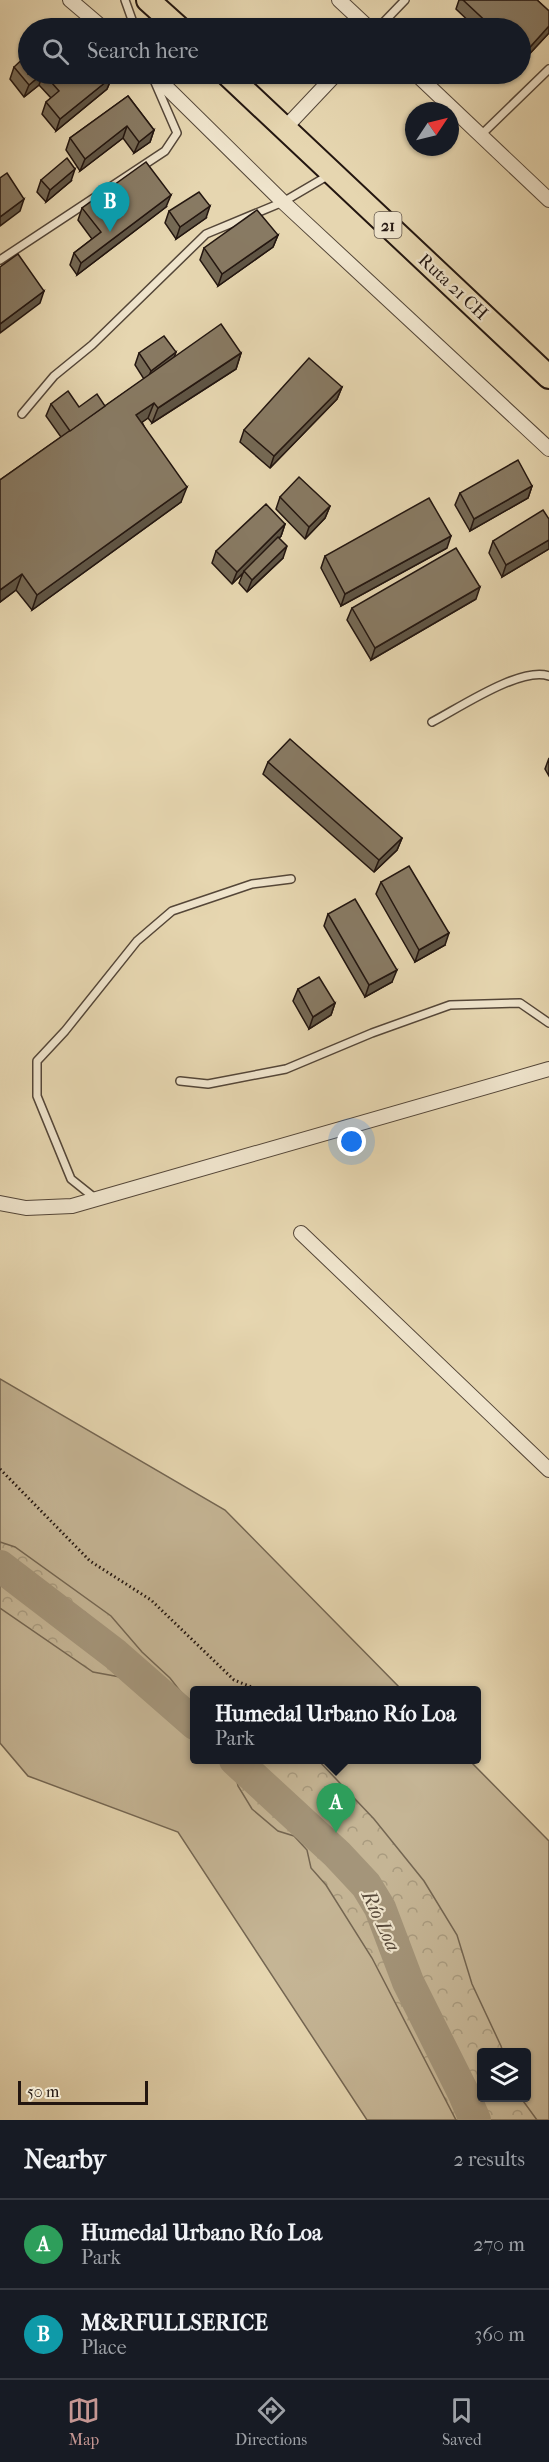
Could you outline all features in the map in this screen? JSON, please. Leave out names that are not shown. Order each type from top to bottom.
[{"type":"highway","points":[[148,0],[168,18]]},
{"type":"highway","name":"Ruta 21 CH","points":[[237,84],[549,377]]},
{"type":"street","points":[[70,0],[91,18]]},
{"type":"street","points":[[339,0],[358,18]]},
{"type":"street","points":[[162,84],[283,202],[549,449]]},
{"type":"street","points":[[285,128],[327,84]]},
{"type":"street","points":[[427,84],[549,200]]},
{"type":"street","points":[[0,1203],[26,1208],[72,1206],[549,1069]]},
{"type":"street","points":[[300,1233],[549,1470]]},
{"type":"lane","points":[[124,0],[131,18]]},
{"type":"lane","points":[[388,18],[405,0]]},
{"type":"lane","points":[[481,135],[549,69]]},
{"type":"lane","points":[[0,260],[165,151],[177,133],[156,84]]},
{"type":"lane","points":[[22,414],[54,376],[92,345],[206,234],[283,202],[332,173]]},
{"type":"lane","points":[[432,722],[515,678],[541,674],[549,676]]},
{"type":"lane","points":[[96,1199],[71,1179],[37,1096],[37,1061],[65,1031],[137,941],[172,911],[252,884],[291,879]]},
{"type":"lane","points":[[180,1081],[208,1084],[286,1069],[372,1033],[450,1005],[520,1003],[549,1023]]},
{"type":"path","points":[[0,1469],[90,1561],[151,1600],[197,1647],[234,1680],[249,1686]]},
{"type":"green space","points":[[0,1379],[225,1510],[398,1686],[190,1686],[190,1764],[473,1764],[549,1841],[549,2120],[367,2120],[178,1832],[28,1776],[0,1743]]},
{"type":"green space","points":[[0,1542],[15,1547],[111,1616],[142,1652],[170,1678],[190,1704],[190,1727],[150,1702],[120,1677],[93,1672],[0,1608]]},
{"type":"green space","points":[[230,1764],[322,1764],[374,1819],[424,1881],[457,1935],[472,1984],[501,2046],[502,2048],[477,2048],[477,2102],[524,2102],[537,2120],[456,2120],[372,1958],[326,1885],[311,1868],[307,1850],[294,1836],[278,1831],[252,1809],[238,1786],[234,1768]]},
{"type":"building","points":[[463,0],[537,0],[549,11],[549,26],[531,46],[531,18],[482,18]]},
{"type":"building","points":[[53,84],[103,84],[60,119],[46,102],[59,91]]},
{"type":"building","points":[[128,96],[154,130],[139,142],[127,126],[85,159],[70,138]]},
{"type":"building","points":[[67,158],[75,169],[50,190],[41,180]]},
{"type":"building","points":[[146,162],[171,195],[81,263],[74,253],[101,232],[82,208]]},
{"type":"building","points":[[7,173],[24,199],[0,217],[0,178]]},
{"type":"building","points":[[199,192],[210,206],[180,227],[169,211]]},
{"type":"building","points":[[257,210],[278,235],[222,274],[204,248]]},
{"type":"building","points":[[18,254],[44,291],[0,324],[0,267]]},
{"type":"building","points":[[221,324],[241,353],[158,408],[154,403],[136,415],[187,487],[37,595],[22,574],[0,590],[0,480]]},
{"type":"building","points":[[164,336],[176,352],[151,371],[139,353]]},
{"type":"building","points":[[309,358],[342,387],[274,456],[244,430]]},
{"type":"building","points":[[68,391],[79,407],[97,394],[105,406],[70,431],[51,404]]},
{"type":"building","points":[[518,460],[532,486],[474,519],[460,493]]},
{"type":"building","points":[[299,477],[330,506],[309,527],[280,497]]},
{"type":"building","points":[[429,498],[451,536],[345,594],[325,556]]},
{"type":"building","points":[[266,504],[285,524],[237,572],[216,551]]},
{"type":"building","points":[[543,510],[549,519],[549,540],[506,565],[493,541]]},
{"type":"building","points":[[278,537],[287,546],[252,580],[244,571]]},
{"type":"building","points":[[456,548],[480,587],[375,648],[352,608]]},
{"type":"building","points":[[290,739],[402,838],[379,860],[268,762]]},
{"type":"building","points":[[409,866],[449,933],[419,950],[381,882]]},
{"type":"building","points":[[355,899],[397,970],[369,985],[328,914]]},
{"type":"building","points":[[319,977],[335,1003],[313,1017],[298,989]]},
{"type":"waterway","name":"Río Loa","points":[[0,1566],[115,1654],[190,1720]]},
{"type":"waterway","name":"Río Loa","points":[[239,1764],[337,1854],[366,1885],[380,1908],[408,1982],[475,2120]]},
{"type":"place","name":"M&RFULLSERICE","points":[[110,232]]},
{"type":"place","name":"Humedal Urbano Río Loa","points":[[336,1833]]}]
